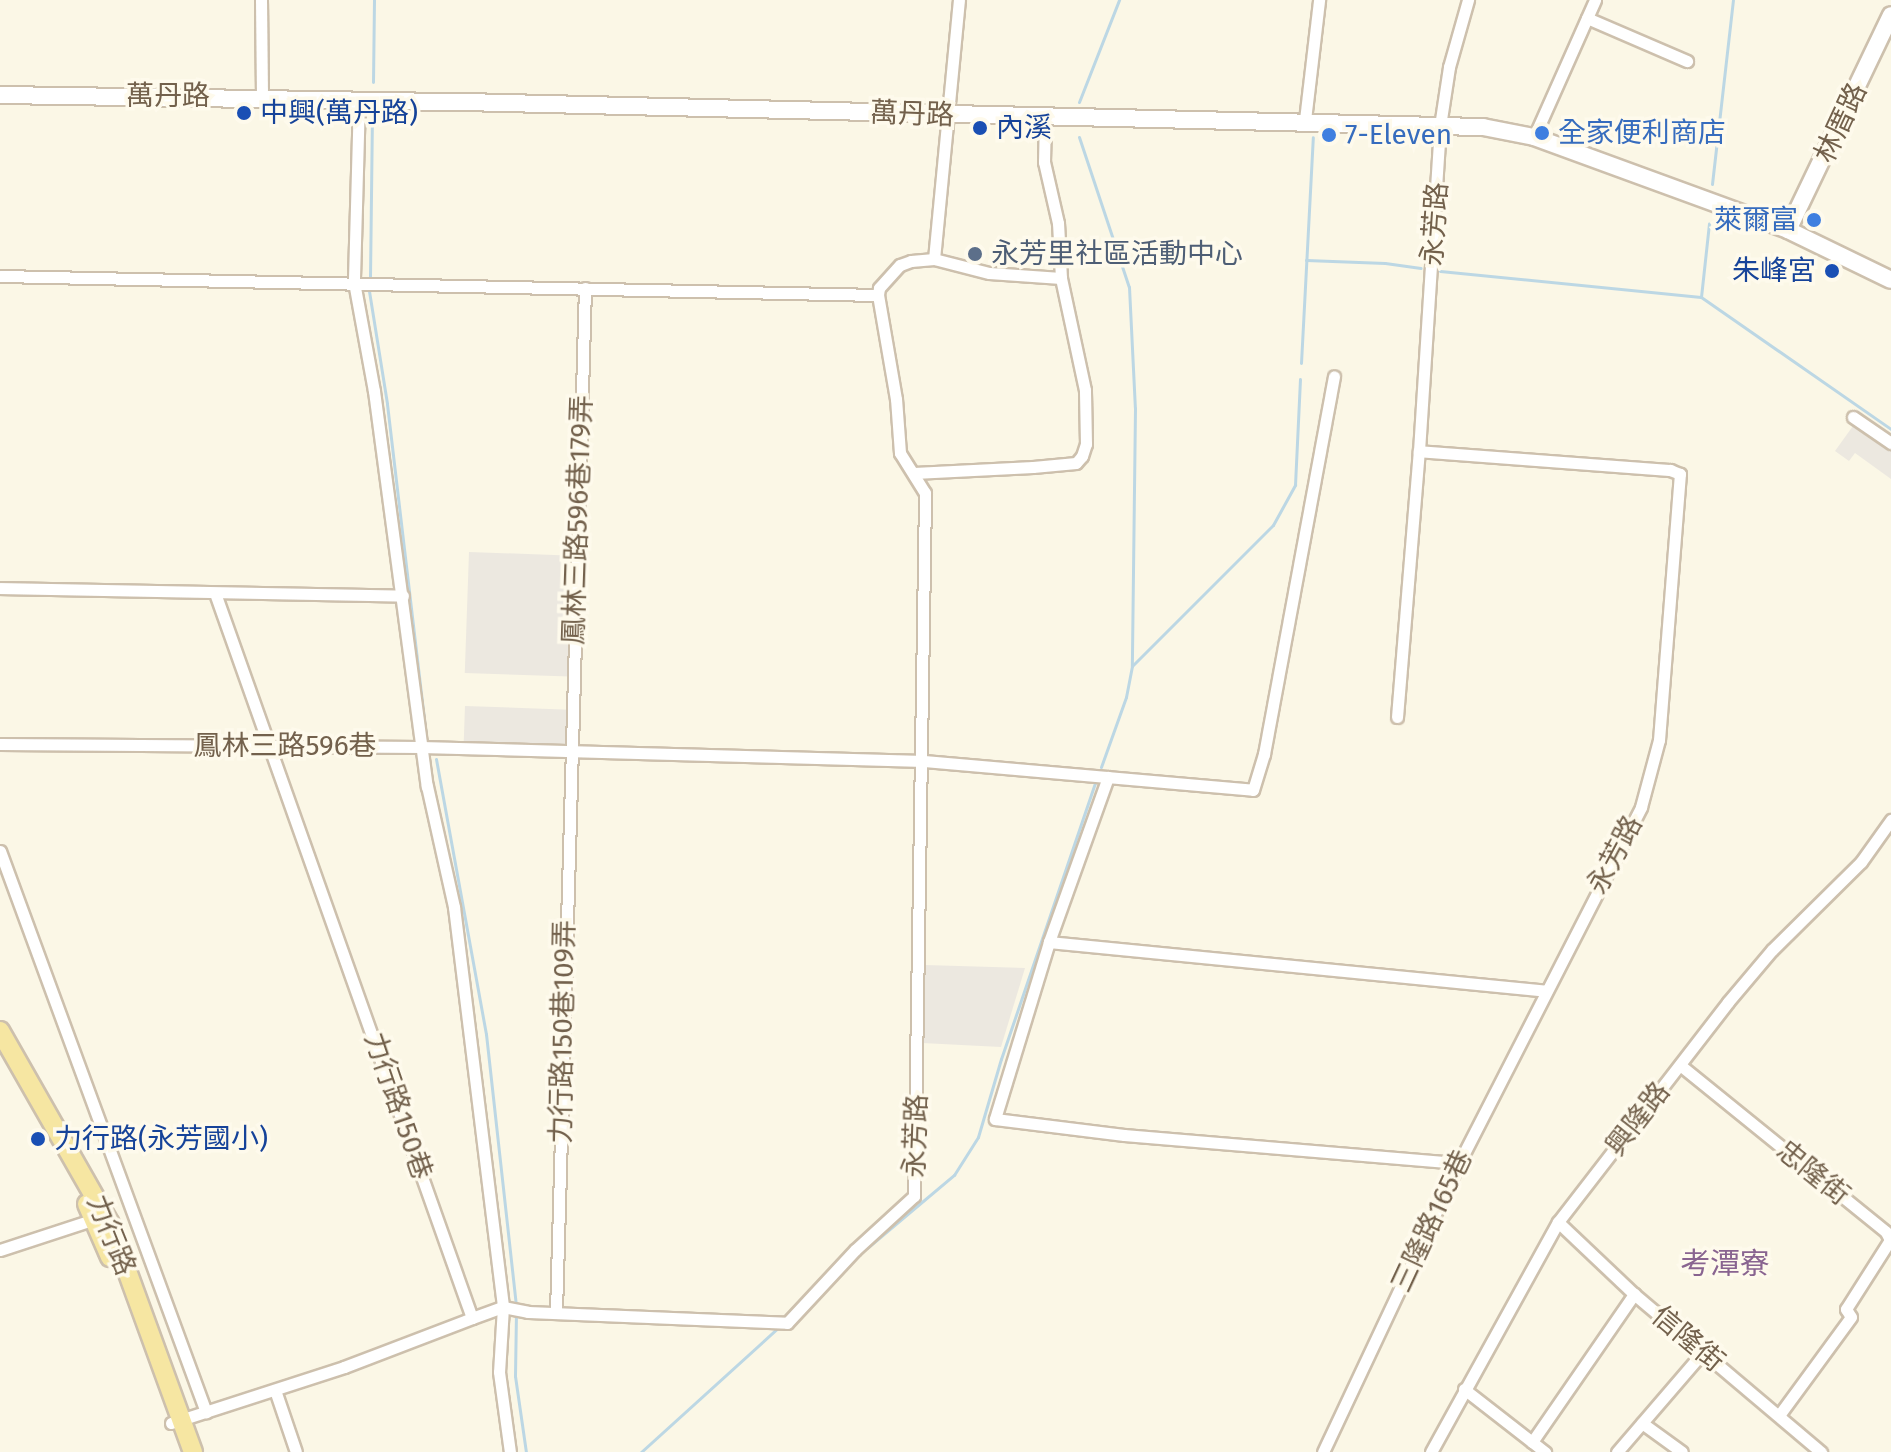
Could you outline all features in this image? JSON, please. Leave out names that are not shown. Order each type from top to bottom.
[{"type":"main road","name":"力行路","points":[[0,1031],[100,1217],[176,1421],[193,1452]]},
{"type":"main road","name":"力行路","points":[[0,1052],[100,1217]]},
{"type":"main road","name":"力行路","points":[[176,1421],[181,1452]]},
{"type":"street","points":[[261,0],[262,97]]},
{"type":"street","points":[[934,259],[959,0]]},
{"type":"street","points":[[1305,120],[1319,0]]},
{"type":"street","name":"永芳路","points":[[1397,717],[1419,451],[1440,126],[1449,67],[1468,0]]},
{"type":"street","points":[[1534,137],[1595,0]]},
{"type":"street","name":"林厝路","points":[[1788,230],[1891,15]]},
{"type":"street","points":[[1587,18],[1687,61]]},
{"type":"street","name":"萬丹路","points":[[0,95],[359,99],[1045,118],[1305,120],[1483,127],[1534,137],[1788,230],[1891,280]]},
{"type":"street","points":[[359,99],[354,282],[374,391],[421,747],[454,907],[503,1307],[499,1372],[510,1452]]},
{"type":"street","points":[[914,473],[1020,469],[1076,463],[1082,456],[1086,444],[1085,390],[1061,278],[1058,223],[1044,162],[1045,118]]},
{"type":"street","points":[[0,276],[878,295],[879,288],[900,265],[934,259],[989,273],[1061,278]]},
{"type":"street","name":"鳳林三路596巷179弄","points":[[570,751],[585,288]]},
{"type":"street","name":"永芳路","points":[[556,1312],[787,1323],[855,1250],[914,1196],[924,761],[925,493],[900,453],[896,399],[878,295]]},
{"type":"street","points":[[570,751],[924,761],[1253,790],[1334,376]]},
{"type":"street","points":[[1853,417],[1891,443]]},
{"type":"street","name":"永芳路","points":[[1419,451],[1670,470],[1681,479],[1659,740],[1641,807],[1546,991]]},
{"type":"street","points":[[0,588],[403,596]]},
{"type":"street","name":"力行路150巷","points":[[215,593],[272,746],[472,1318]]},
{"type":"street","name":"鳳林三路596巷","points":[[0,744],[570,751]]},
{"type":"street","name":"力行路150巷109弄","points":[[556,1312],[570,751]]},
{"type":"street","points":[[1108,777],[1049,942],[994,1112],[999,1122],[1459,1163]]},
{"type":"street","name":"興隆路","points":[[1431,1452],[1558,1222],[1772,950],[1861,862],[1891,820]]},
{"type":"street","points":[[0,851],[206,1412]]},
{"type":"street","points":[[1049,942],[1546,991]]},
{"type":"street","name":"三隆路165巷","points":[[1323,1452],[1459,1163],[1546,991]]},
{"type":"street","name":"忠隆街","points":[[1680,1065],[1886,1232],[1890,1240],[1846,1309],[1851,1317],[1780,1414]]},
{"type":"street","points":[[0,1250],[100,1217]]},
{"type":"street","name":"信隆街","points":[[1558,1222],[1634,1294],[1780,1414],[1821,1452]]},
{"type":"street","points":[[1532,1442],[1634,1294]]},
{"type":"street","points":[[176,1421],[275,1390],[503,1307],[556,1312]]},
{"type":"street","points":[[1617,1452],[1703,1352]]},
{"type":"street","points":[[1464,1389],[1545,1452]]},
{"type":"street","points":[[275,1390],[296,1452]]},
{"type":"street","points":[[1642,1423],[1682,1452]]},
{"type":"shaded area","points":[[1858,419],[1891,442],[1891,479],[1855,453],[1849,461],[1835,451]]},
{"type":"shaded area","points":[[469,552],[574,556],[570,677],[465,673]]},
{"type":"shaded area","points":[[465,706],[570,710],[569,749],[464,745]]},
{"type":"shaded area","points":[[925,965],[1025,968],[1001,1047],[922,1043]]},
{"type":"waterway","points":[[373,82],[374,0]]},
{"type":"waterway","points":[[1079,102],[1119,0]]},
{"type":"waterway","points":[[1712,184],[1733,0]]},
{"type":"waterway","points":[[370,277],[372,121]]},
{"type":"waterway","points":[[1079,137],[1129,287],[1135,408],[1132,666]]},
{"type":"waterway","points":[[1301,363],[1313,137]]},
{"type":"waterway","points":[[1701,297],[1709,223]]},
{"type":"waterway","points":[[1306,260],[1385,263],[1421,268]]},
{"type":"waterway","points":[[1440,271],[1701,297],[1891,429]]},
{"type":"waterway","points":[[369,291],[387,404],[426,734]]},
{"type":"waterway","points":[[1101,767],[1126,697],[1132,666],[1273,525],[1295,485],[1300,379]]},
{"type":"waterway","points":[[436,759],[486,1034],[516,1305]]},
{"type":"waterway","points":[[867,1248],[954,1175],[978,1137],[1001,1059],[1096,780]]},
{"type":"waterway","points":[[516,1312],[515,1376],[526,1452]]},
{"type":"waterway","points":[[641,1452],[780,1326]]},
{"type":"place","name":"中興(萬丹路)","points":[[244,113]]},
{"type":"place","name":"內溪","points":[[980,128]]},
{"type":"place","name":"全家便利商店","points":[[1542,133]]},
{"type":"place","name":"7-Eleven","points":[[1329,135]]},
{"type":"place","name":"萊爾富","points":[[1814,220]]},
{"type":"place","name":"永芳里社區活動中心","points":[[975,254]]},
{"type":"place","name":"朱峰宮","points":[[1832,271]]},
{"type":"place","name":"力行路(永芳國小)","points":[[38,1139]]},
{"type":"district","name":"考潭寮","points":[[1725,1264]]}]
